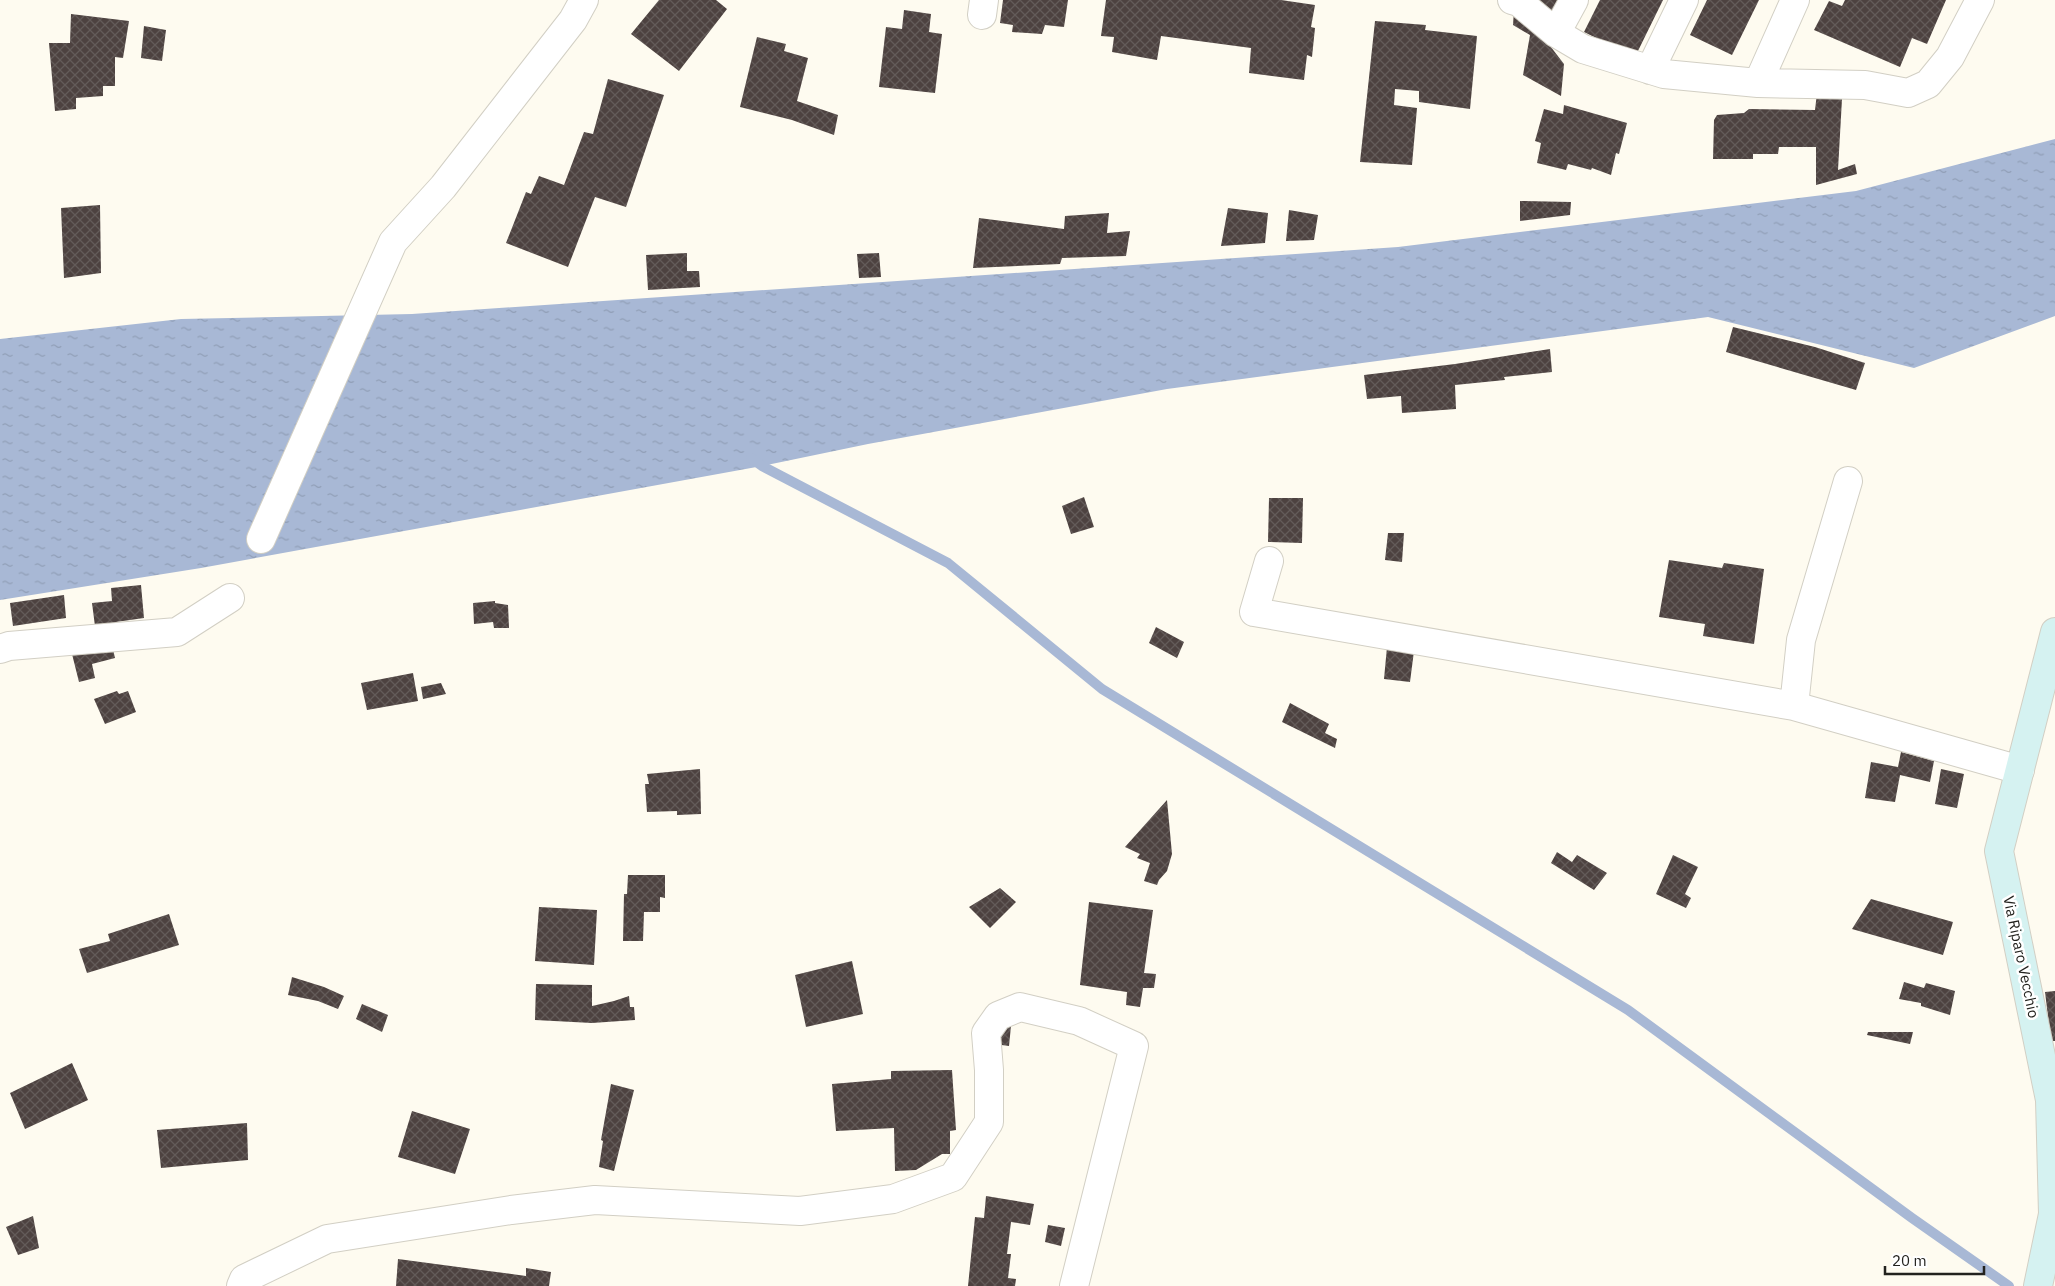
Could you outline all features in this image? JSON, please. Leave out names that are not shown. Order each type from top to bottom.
[{"type":"street","points":[[260,539],[394,242],[443,187],[573,20],[584,0]]},
{"type":"street","points":[[1512,0],[1519,2],[1556,33],[1584,49],[1664,74],[1758,83],[1865,85],[1908,93],[1928,84],[1950,57],[1980,0]]},
{"type":"street","points":[[1556,33],[1574,0]]},
{"type":"street","points":[[1650,70],[1684,0]]},
{"type":"street","points":[[1758,83],[1795,0]]},
{"type":"street","points":[[1794,706],[1801,640],[1848,481]]},
{"type":"street","points":[[1270,561],[1254,612],[1794,706],[2020,770]]},
{"type":"street","points":[[0,649],[9,646],[177,632],[230,598]]},
{"type":"street","name":"Via Riparo Vecchio","points":[[2038,1286],[2052,1214],[2050,1083],[1999,851],[2055,632]]},
{"type":"street","points":[[241,1286],[244,1279],[328,1239],[511,1210],[595,1200],[800,1211],[893,1199],[953,1177],[989,1122],[989,1070],[986,1033],[998,1016],[1020,1007],[1079,1021],[1134,1046],[1074,1286]]},
{"type":"water","points":[[2055,139],[2055,316],[1914,368],[1708,317],[1167,389],[868,444],[762,466],[201,568],[0,600],[0,339],[181,319],[412,314],[1398,247],[1856,191]]},
{"type":"building","points":[[659,0],[716,0],[727,9],[679,71],[631,34]]},
{"type":"building","points":[[1003,0],[1068,0],[1064,27],[1045,25],[1042,34],[1012,32],[1013,25],[1000,23]]},
{"type":"building","points":[[1106,0],[1281,0],[1315,5],[1311,27],[1315,28],[1312,57],[1307,55],[1304,80],[1249,73],[1251,48],[1161,36],[1157,60],[1112,52],[1114,37],[1101,36]]},
{"type":"building","points":[[1535,0],[1567,0],[1555,20],[1543,3]]},
{"type":"building","points":[[1600,0],[1663,0],[1635,57],[1584,32]]},
{"type":"building","points":[[1707,0],[1759,0],[1732,55],[1690,35]]},
{"type":"building","points":[[1845,0],[1946,0],[1927,44],[1912,38],[1900,67],[1814,30],[1829,1],[1842,6]]},
{"type":"building","points":[[904,10],[931,14],[929,32],[942,34],[935,93],[879,87],[886,27],[902,29]]},
{"type":"building","points":[[1514,10],[1534,25],[1564,64],[1561,96],[1523,75],[1530,35],[1513,25]]},
{"type":"building","points":[[71,14],[129,21],[123,58],[115,57],[115,86],[103,86],[103,96],[76,98],[76,109],[55,111],[49,43],[70,43]]},
{"type":"building","points":[[1375,21],[1426,25],[1425,30],[1477,36],[1470,109],[1419,102],[1419,91],[1395,89],[1394,105],[1417,108],[1412,165],[1360,162]]},
{"type":"building","points":[[144,26],[166,30],[162,61],[141,58]]},
{"type":"building","points":[[757,37],[786,44],[784,51],[808,58],[797,101],[838,115],[834,135],[792,120],[740,107]]},
{"type":"building","points":[[608,79],[664,95],[626,207],[595,197],[568,267],[506,243],[526,192],[531,194],[539,176],[564,185],[584,132],[593,134]]},
{"type":"building","points":[[1817,93],[1842,99],[1838,170],[1855,164],[1857,174],[1816,185],[1816,147],[1779,147],[1778,154],[1753,154],[1753,159],[1713,159],[1714,120],[1717,115],[1744,113],[1749,109],[1815,110]]},
{"type":"building","points":[[1564,105],[1627,123],[1619,154],[1616,153],[1611,175],[1592,168],[1591,170],[1568,164],[1566,170],[1537,163],[1541,143],[1535,141],[1544,109],[1563,114]]},
{"type":"building","points":[[1520,201],[1571,202],[1570,215],[1520,221]]},
{"type":"building","points":[[100,205],[101,273],[64,278],[61,208]]},
{"type":"building","points":[[1228,208],[1268,213],[1265,243],[1221,246]]},
{"type":"building","points":[[1289,210],[1318,215],[1314,240],[1286,241]]},
{"type":"building","points":[[1109,213],[1107,233],[1130,231],[1126,256],[1062,258],[1060,264],[973,268],[979,218],[1064,229],[1065,216]]},
{"type":"building","points":[[687,253],[687,271],[699,271],[700,287],[648,290],[646,255]]},
{"type":"building","points":[[879,253],[881,277],[859,278],[857,254]]},
{"type":"building","points":[[1733,327],[1815,347],[1865,363],[1856,390],[1726,352]]},
{"type":"building","points":[[1550,349],[1552,372],[1504,377],[1505,380],[1455,385],[1456,409],[1402,413],[1401,396],[1367,399],[1364,375],[1455,364]]},
{"type":"building","points":[[1084,497],[1094,527],[1071,534],[1062,506]]},
{"type":"building","points":[[1269,498],[1303,498],[1302,543],[1268,542]]},
{"type":"building","points":[[1388,533],[1404,533],[1402,562],[1385,560]]},
{"type":"building","points":[[1669,560],[1722,568],[1724,563],[1764,569],[1754,644],[1703,636],[1705,624],[1659,617]]},
{"type":"building","points":[[141,585],[144,618],[116,622],[117,630],[96,634],[92,603],[112,601],[111,588]]},
{"type":"building","points":[[64,595],[66,618],[13,626],[10,603]]},
{"type":"building","points":[[495,601],[495,603],[508,605],[509,628],[494,628],[493,622],[474,624],[473,603]]},
{"type":"building","points":[[1156,627],[1184,642],[1177,658],[1149,643]]},
{"type":"building","points":[[112,645],[115,658],[92,664],[95,678],[79,682],[72,654]]},
{"type":"building","points":[[1387,647],[1414,651],[1410,682],[1384,679]]},
{"type":"building","points":[[413,673],[418,701],[367,710],[361,683]]},
{"type":"building","points":[[441,683],[446,694],[423,699],[421,687]]},
{"type":"building","points":[[117,691],[119,694],[128,691],[136,712],[105,724],[94,699]]},
{"type":"building","points":[[1290,703],[1329,724],[1325,733],[1337,739],[1335,748],[1282,722]]},
{"type":"building","points":[[1901,752],[1934,761],[1930,782],[1900,775],[1895,802],[1865,798],[1871,762],[1898,767]]},
{"type":"building","points":[[700,769],[701,814],[677,815],[677,811],[647,812],[645,784],[649,784],[647,774]]},
{"type":"building","points":[[1941,769],[1964,774],[1957,808],[1935,804]]},
{"type":"building","points":[[1167,800],[1172,854],[1167,871],[1157,885],[1144,881],[1150,863],[1137,858],[1140,854],[1125,847]]},
{"type":"building","points":[[1557,852],[1572,862],[1577,855],[1607,873],[1594,890],[1551,863]]},
{"type":"building","points":[[1673,855],[1698,867],[1685,894],[1691,898],[1686,908],[1656,894]]},
{"type":"building","points":[[628,875],[665,875],[665,898],[660,897],[660,912],[644,912],[643,941],[623,941],[624,894],[627,894]]},
{"type":"building","points":[[1000,888],[1016,902],[990,928],[969,907]]},
{"type":"building","points":[[1871,899],[1953,922],[1943,955],[1852,929]]},
{"type":"building","points":[[1089,902],[1153,910],[1144,973],[1156,974],[1154,988],[1143,988],[1140,1007],[1126,1005],[1127,992],[1080,985]]},
{"type":"building","points":[[539,907],[597,910],[594,965],[535,961]]},
{"type":"building","points":[[169,914],[179,945],[87,973],[79,949],[110,941],[108,934]]},
{"type":"building","points":[[852,961],[863,1014],[806,1027],[795,975]]},
{"type":"building","points":[[292,977],[324,987],[344,996],[338,1009],[318,1001],[288,995]]},
{"type":"building","points":[[1904,982],[1924,988],[1926,983],[1955,991],[1950,1015],[1921,1006],[1921,1003],[1899,999]]},
{"type":"building","points":[[536,984],[592,985],[592,1006],[629,996],[630,1007],[634,1007],[635,1020],[592,1023],[535,1020]]},
{"type":"building","points":[[2055,991],[2055,1041],[2051,1041],[2045,992]]},
{"type":"building","points":[[362,1004],[388,1015],[382,1032],[356,1019]]},
{"type":"building","points":[[996,1025],[1011,1026],[1009,1046],[994,1044]]},
{"type":"building","points":[[1868,1032],[1913,1032],[1910,1044],[1867,1035]]},
{"type":"building","points":[[72,1063],[88,1100],[25,1129],[10,1093]]},
{"type":"building","points":[[952,1070],[956,1130],[950,1131],[950,1154],[942,1154],[916,1170],[895,1171],[894,1128],[836,1131],[832,1084],[891,1079],[891,1071]]},
{"type":"building","points":[[611,1084],[634,1090],[614,1171],[599,1167],[603,1141],[601,1140]]},
{"type":"building","points":[[412,1111],[470,1129],[455,1174],[398,1157]]},
{"type":"building","points":[[247,1123],[248,1160],[161,1168],[157,1130]]},
{"type":"building","points":[[986,1196],[1034,1204],[1030,1225],[1011,1222],[1007,1254],[1011,1254],[1008,1278],[1016,1279],[1015,1286],[968,1286],[975,1217],[984,1218]]},
{"type":"building","points":[[33,1216],[39,1248],[18,1255],[6,1227]]},
{"type":"building","points":[[1048,1225],[1065,1228],[1061,1246],[1045,1242]]},
{"type":"building","points":[[398,1259],[526,1276],[526,1268],[551,1272],[549,1286],[396,1286]]},
{"type":"waterway","points":[[751,458],[762,466],[948,563],[1102,689],[1628,1010],[1912,1218],[2009,1286]]}]
